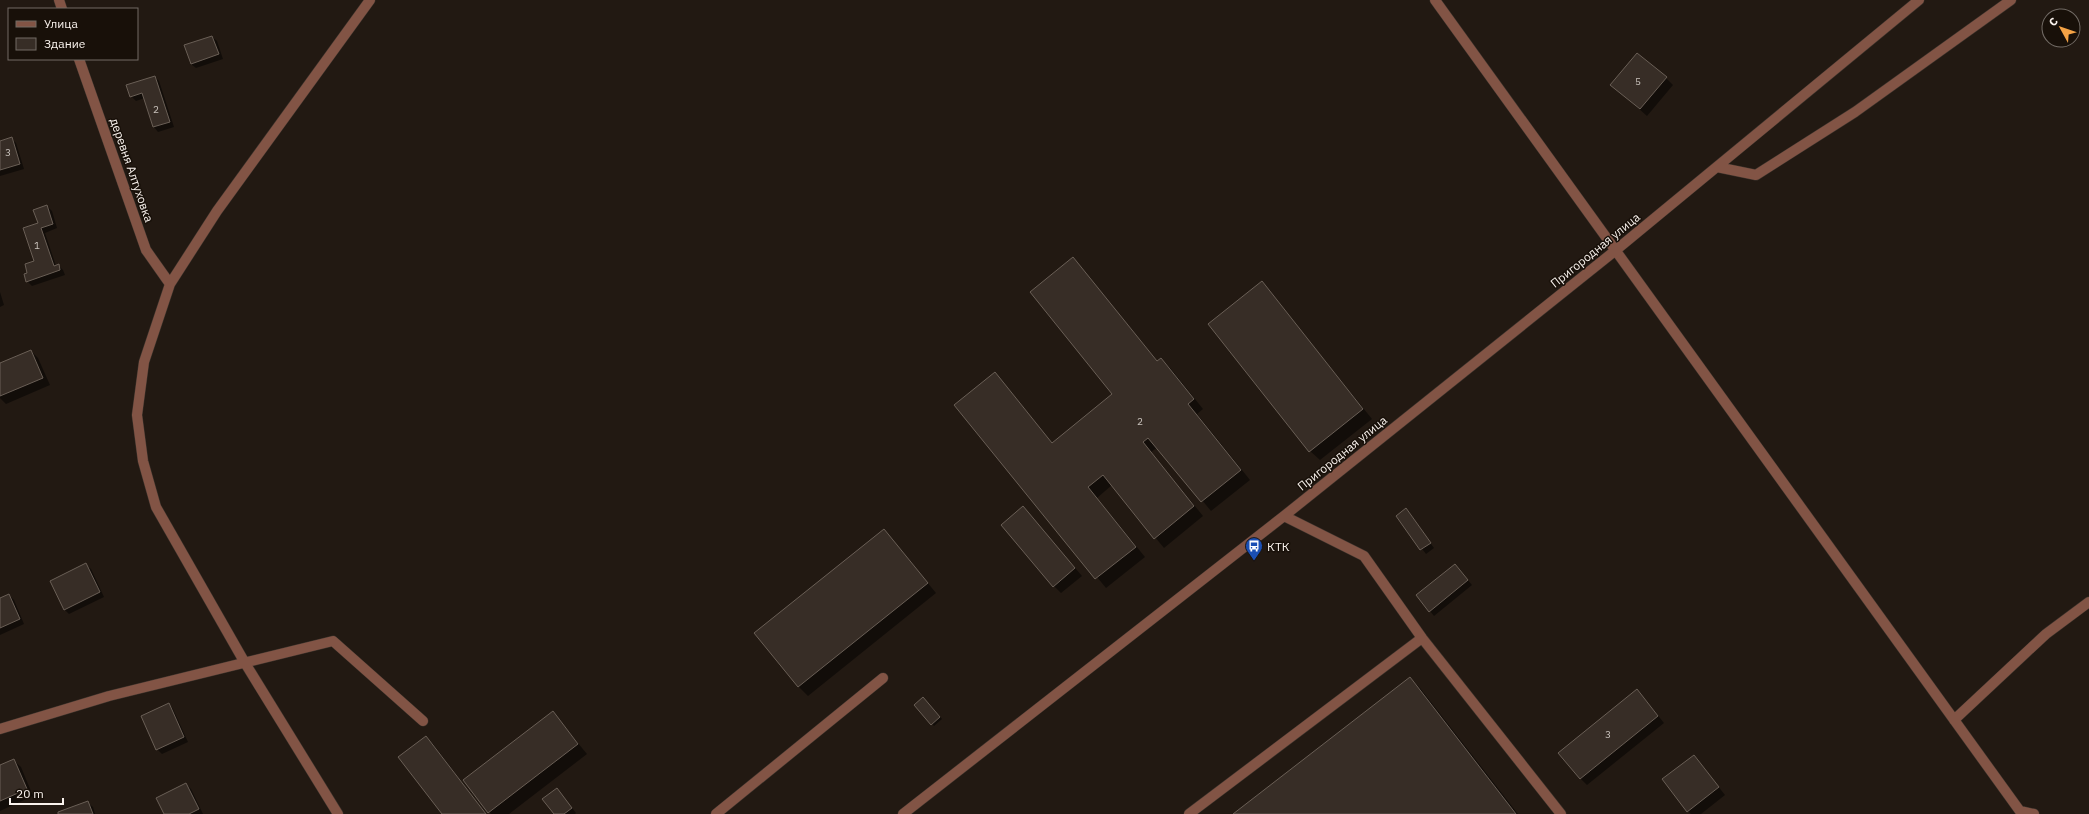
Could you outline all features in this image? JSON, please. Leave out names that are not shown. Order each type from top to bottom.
[{"type":"street","points":[[338,814],[245,663],[156,507],[144,462],[137,415],[143,370],[170,284],[216,211],[370,0]]},
{"type":"street","points":[[1435,0],[2021,813],[2034,814]]},
{"type":"street","name":"Пригородная улица","points":[[903,814],[1284,516],[1616,250],[1919,0]]},
{"type":"street","points":[[1717,167],[1756,175],[1855,112],[2011,0]]},
{"type":"street","name":"деревня Алтуховка","points":[[79,60],[146,250],[170,284]]},
{"type":"street","points":[[1284,516],[1364,556],[1422,638],[1561,814]]},
{"type":"street","points":[[1954,720],[2046,634],[2089,602]]},
{"type":"street","points":[[1189,814],[1422,638]]},
{"type":"street","points":[[0,728],[109,696],[333,641],[423,721]]},
{"type":"street","points":[[716,814],[883,678]]},
{"type":"building","points":[[212,36],[219,54],[191,64],[184,45]]},
{"type":"building","points":[[1637,53],[1667,77],[1640,109],[1610,85]]},
{"type":"building","points":[[155,76],[170,122],[153,127],[142,93],[130,97],[126,85]]},
{"type":"building","points":[[12,137],[20,164],[0,170],[0,141]]},
{"type":"building","points":[[47,205],[53,224],[41,228],[54,266],[59,264],[60,270],[26,282],[24,274],[27,273],[25,264],[34,261],[23,228],[38,223],[33,210]]},
{"type":"building","points":[[1073,257],[1157,361],[1161,358],[1194,399],[1188,404],[1241,470],[1201,502],[1148,438],[1143,442],[1194,506],[1154,539],[1103,475],[1088,487],[1136,547],[1095,579],[954,405],[995,372],[1052,443],[1112,394],[1030,292]]},
{"type":"building","points":[[1262,281],[1363,409],[1309,452],[1208,324]]},
{"type":"building","points":[[31,350],[43,378],[0,396],[0,363]]},
{"type":"building","points":[[1023,506],[1075,568],[1053,587],[1001,525]]},
{"type":"building","points":[[1406,508],[1431,543],[1420,550],[1396,516]]},
{"type":"building","points":[[884,529],[928,583],[798,687],[754,633]]},
{"type":"building","points":[[86,563],[100,592],[64,610],[50,581]]},
{"type":"building","points":[[1455,564],[1468,580],[1429,612],[1416,595]]},
{"type":"building","points":[[9,594],[20,619],[0,628],[0,598]]},
{"type":"building","points":[[1410,677],[1516,814],[1233,814]]},
{"type":"building","points":[[1637,689],[1658,716],[1580,779],[1558,753]]},
{"type":"building","points":[[923,697],[940,717],[931,725],[914,705]]},
{"type":"building","points":[[169,703],[184,737],[156,750],[141,716]]},
{"type":"building","points":[[553,711],[578,744],[488,813],[463,780]]},
{"type":"building","points":[[426,736],[486,814],[442,814],[398,757]]},
{"type":"building","points":[[1694,755],[1719,787],[1687,812],[1662,779]]},
{"type":"building","points":[[14,759],[27,789],[0,801],[0,765]]},
{"type":"building","points":[[186,783],[199,809],[189,814],[164,814],[156,798]]},
{"type":"building","points":[[557,788],[572,808],[564,814],[554,814],[542,799]]},
{"type":"building","points":[[88,801],[93,814],[58,814],[58,812]]},
{"type":"place","name":"КТК","points":[[1254,561]]}]
